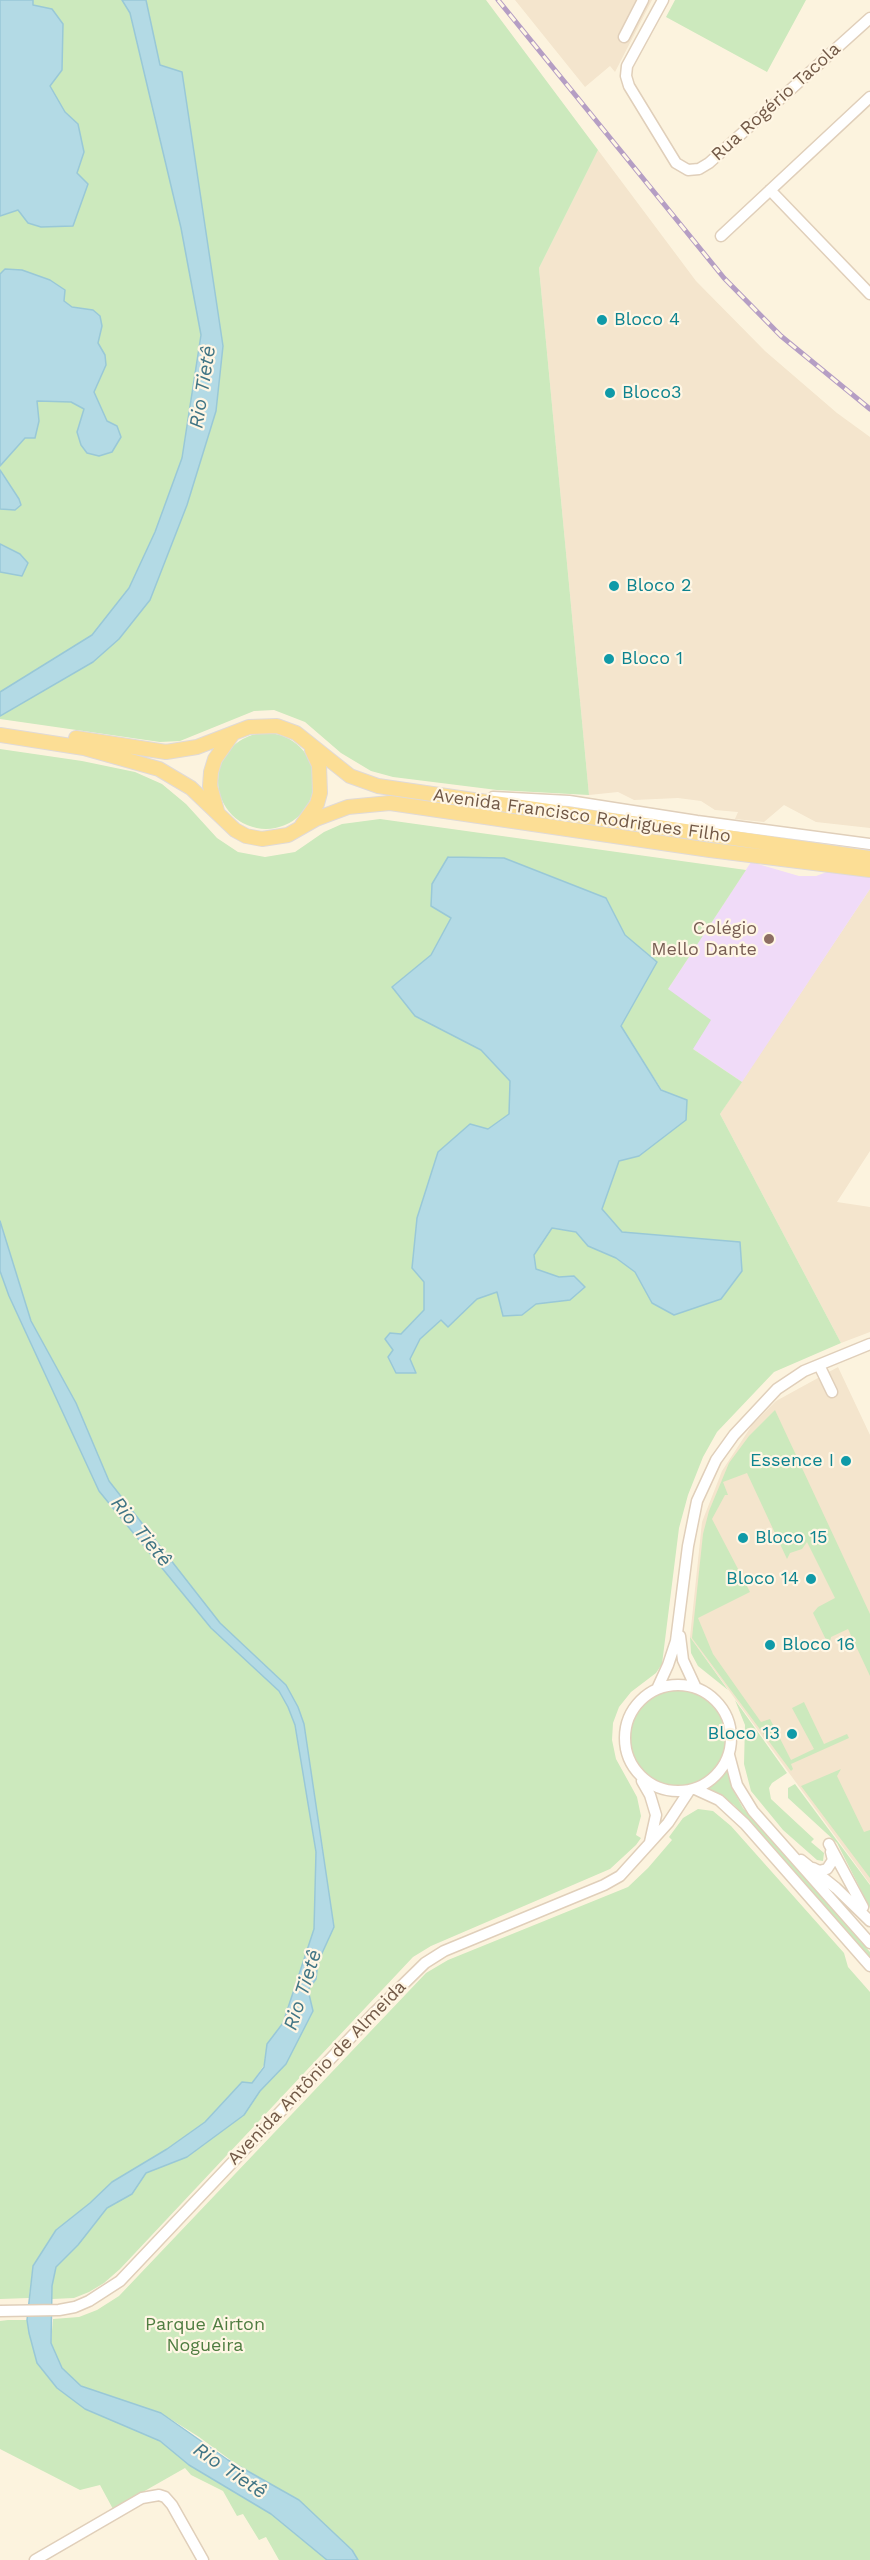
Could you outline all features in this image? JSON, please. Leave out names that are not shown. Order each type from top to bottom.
[{"type":"main road","name":"Avenida Francisco Rodrigues Filho","points":[[6,731],[166,752],[197,747],[249,727],[277,726],[296,733],[350,776],[378,786],[870,858]]},
{"type":"main road","name":"Avenida Francisco Rodrigues Filho","points":[[6,731],[84,748],[159,770],[191,788],[235,830],[246,836],[262,839],[288,835],[348,807],[390,803],[710,850],[870,870]]},
{"type":"main road","points":[[218,813],[210,786],[212,772],[215,759],[234,734]]},
{"type":"main road","points":[[299,828],[317,804],[320,793],[319,765],[307,743]]},
{"type":"street","points":[[624,37],[643,0]]},
{"type":"street","name":"Rua Rogério Tacola","points":[[663,0],[627,66],[626,76],[629,86],[676,163],[688,170],[699,169],[709,163],[870,18]]},
{"type":"street","points":[[721,236],[870,97]]},
{"type":"street","points":[[770,190],[870,294]]},
{"type":"street","points":[[404,790],[569,801],[696,821],[870,844]]},
{"type":"street","name":"Avenida Antônio de Almeida","points":[[650,1842],[656,1815],[655,1806],[630,1762],[625,1749],[624,1734],[627,1720],[634,1707],[644,1696],[657,1689],[673,1653],[679,1624],[688,1546],[697,1501],[705,1480],[734,1435],[777,1389],[804,1371],[870,1344]]},
{"type":"street","points":[[819,1365],[832,1392]]},
{"type":"street","name":"Avenida Antônio de Almeida","points":[[3,2310],[59,2310],[75,2307],[89,2301],[120,2281],[385,2001],[424,1963],[444,1951],[604,1885],[630,1867],[668,1823],[692,1790],[715,1777],[729,1755],[732,1739],[726,1715],[711,1696],[696,1688],[683,1660],[679,1624]]},
{"type":"street","points":[[657,1689],[670,1685],[696,1688]]},
{"type":"street","points":[[729,1755],[744,1799],[870,1943]]},
{"type":"street","points":[[639,1775],[662,1789],[675,1792],[692,1790],[719,1800],[745,1824],[870,1966]]},
{"type":"street","points":[[813,1868],[824,1871],[831,1866],[833,1860],[829,1844],[870,1920]]},
{"type":"street","points":[[782,1845],[813,1868],[870,1920]]},
{"type":"street","points":[[35,2560],[142,2498],[159,2495],[165,2497],[172,2505],[202,2560]]},
{"type":"shaded area","points":[[515,0],[652,0],[615,72],[610,66],[585,87]]},
{"type":"shaded area","points":[[598,150],[696,281],[765,351],[837,413],[870,437],[870,828],[816,822],[784,805],[764,822],[735,819],[738,812],[715,810],[701,801],[678,798],[634,800],[618,792],[589,795],[539,268]]},
{"type":"shaded area","name":"Colégio Mello Dante","points":[[751,862],[799,876],[816,876],[827,872],[870,877],[870,889],[742,1082],[693,1049],[668,989]]},
{"type":"shaded area","points":[[870,889],[870,1151],[837,1202],[870,1207],[870,1332],[841,1343],[720,1114]]},
{"type":"shaded area","points":[[838,1367],[870,1435],[870,1884],[690,1637],[702,1522],[722,1471],[752,1425],[776,1401]]},
{"type":"green space","points":[[0,0],[122,0],[130,13],[181,228],[201,335],[182,458],[155,532],[129,588],[92,635],[0,692]]},
{"type":"green space","points":[[146,0],[486,0],[598,150],[539,268],[589,795],[497,790],[393,777],[371,771],[341,753],[305,722],[274,710],[254,711],[180,741],[160,742],[0,719],[0,716],[90,664],[119,639],[216,411],[160,65]]},
{"type":"green space","points":[[675,0],[806,0],[767,72],[666,17]]},
{"type":"green space","points":[[266,733],[284,737],[300,747],[310,763],[314,781],[310,799],[300,815],[284,825],[266,829],[248,825],[232,815],[222,799],[218,781],[222,763],[232,747],[248,737]]},
{"type":"green space","points":[[0,749],[82,761],[135,772],[162,784],[186,804],[217,838],[238,852],[265,857],[295,852],[324,832],[342,824],[380,819],[746,870],[668,989],[711,1020],[693,1049],[742,1082],[720,1114],[841,1343],[774,1372],[717,1432],[703,1457],[688,1495],[679,1528],[662,1664],[656,1673],[631,1692],[619,1707],[613,1723],[612,1740],[616,1759],[637,1797],[641,1816],[636,1835],[641,1838],[636,1845],[610,1869],[431,1946],[413,1957],[120,2269],[104,2283],[74,2298],[52,2299],[56,2267],[78,2245],[107,2208],[132,2194],[146,2173],[187,2157],[244,2115],[260,2091],[286,2064],[297,2039],[308,1990],[316,1979],[318,1962],[334,1927],[304,1724],[298,1707],[286,1685],[220,1623],[109,1481],[76,1403],[31,1321],[0,1221]],"holes":[[[606,898],[625,935],[657,962],[620,1026],[662,1090],[687,1100],[639,1156],[619,1161],[602,1209],[622,1232],[652,1303],[635,1272],[616,1258],[588,1246],[576,1232],[552,1228],[534,1255],[536,1269],[559,1277],[570,1300],[536,1304],[522,1315],[503,1316],[497,1292],[477,1299],[448,1327],[441,1320],[420,1339],[410,1359],[415,1372],[388,1357],[394,1350],[385,1339],[401,1334],[424,1310],[424,1282],[412,1268],[417,1218],[426,1195],[488,1129],[509,1115],[510,1081],[481,1050],[415,1016],[392,987],[431,955],[451,918]]]},
{"type":"green space","points":[[0,1271],[9,1296],[99,1491],[211,1628],[279,1691],[288,1707],[295,1725],[316,1852],[314,1929],[283,2023],[267,2044],[264,2065],[252,2083],[242,2082],[205,2122],[167,2149],[112,2182],[33,2266],[29,2298],[0,2299]]},
{"type":"green space","points":[[775,1410],[870,1614],[870,1676],[848,1629],[831,1637],[829,1646],[813,1613],[818,1607],[835,1598],[807,1542],[802,1549],[790,1553],[787,1559],[747,1473],[723,1482],[728,1495],[725,1495],[712,1519],[750,1592],[698,1618],[713,1654],[761,1722],[770,1719],[791,1760],[814,1749],[792,1708],[804,1702],[824,1744],[847,1734],[849,1738],[791,1764],[793,1769],[791,1771],[692,1638],[703,1534],[709,1511],[729,1463],[749,1436]]},
{"type":"green space","points":[[690,1637],[728,1690],[698,1666],[691,1653]]},
{"type":"green space","points":[[679,1689],[698,1693],[714,1703],[724,1719],[728,1738],[724,1757],[714,1773],[698,1783],[679,1787],[660,1783],[644,1773],[634,1757],[630,1738],[634,1719],[644,1703],[660,1693]]},
{"type":"green space","points":[[735,1700],[787,1773],[772,1783],[769,1788],[771,1799],[814,1839],[811,1842],[824,1853],[823,1861],[817,1860],[783,1830],[751,1791],[744,1764],[745,1725]]},
{"type":"green space","points":[[728,1769],[732,1788],[743,1808],[870,1952],[870,1959],[734,1805],[724,1798],[704,1791]]},
{"type":"green space","points":[[841,1769],[837,1776],[864,1832],[870,1830],[870,1878],[801,1786]]},
{"type":"green space","points":[[795,1784],[870,1885],[870,1908],[837,1843],[788,1798],[788,1788]]},
{"type":"green space","name":"Parque Airton Nogueira","points":[[698,1809],[713,1811],[731,1826],[844,1953],[848,1967],[870,1992],[870,2560],[358,2560],[352,2549],[199,2437],[161,2413],[81,2386],[62,2369],[51,2343],[53,2319],[79,2317],[97,2310],[119,2296],[426,1973],[448,1960],[628,1887],[672,1840],[669,1837],[683,1818]]},
{"type":"green space","points":[[27,2320],[29,2333],[85,2409],[160,2441],[189,2465],[271,2513],[327,2560],[279,2560],[266,2537],[259,2540],[243,2514],[237,2516],[223,2491],[191,2475],[185,2468],[113,2509],[100,2485],[80,2490],[0,2449],[0,2321]]},
{"type":"water","points":[[0,0],[33,0],[33,5],[52,9],[63,24],[62,70],[50,86],[65,112],[78,124],[84,152],[77,173],[88,184],[73,226],[41,227],[28,223],[18,210],[0,216]]},
{"type":"water","name":"Rio Tietê","points":[[122,0],[146,0],[160,65],[182,72],[223,346],[216,411],[187,505],[150,600],[119,639],[93,662],[0,716],[0,692],[92,635],[129,588],[155,532],[182,458],[201,335],[181,228],[130,13]]},
{"type":"water","points":[[5,269],[22,270],[50,280],[65,290],[64,301],[72,307],[93,310],[100,316],[102,326],[98,343],[105,355],[106,365],[94,392],[107,421],[117,426],[121,437],[112,452],[99,456],[87,453],[81,445],[77,432],[84,409],[71,402],[37,401],[39,421],[35,438],[25,438],[0,466],[0,274]]},
{"type":"water","points":[[0,470],[19,499],[21,505],[15,510],[0,509]]},
{"type":"water","points":[[0,544],[20,554],[28,563],[22,576],[0,572]]},
{"type":"water","points":[[448,857],[504,858],[606,898],[625,935],[657,962],[621,1026],[661,1090],[687,1100],[686,1120],[639,1156],[619,1161],[602,1209],[622,1232],[740,1242],[742,1271],[721,1299],[674,1315],[652,1303],[635,1272],[616,1258],[588,1246],[576,1232],[552,1228],[534,1255],[536,1269],[559,1277],[574,1276],[585,1287],[570,1300],[536,1304],[522,1315],[503,1316],[497,1292],[477,1299],[448,1327],[441,1320],[420,1339],[410,1359],[416,1373],[396,1373],[388,1357],[393,1350],[385,1339],[390,1333],[401,1334],[424,1310],[424,1282],[412,1268],[417,1218],[438,1152],[470,1124],[488,1129],[509,1114],[510,1081],[481,1050],[415,1016],[392,987],[431,955],[451,918],[431,906],[432,884]]},
{"type":"water","name":"Rio Tietê","points":[[0,1221],[31,1321],[76,1403],[109,1481],[220,1623],[286,1685],[298,1707],[304,1724],[334,1927],[318,1962],[316,1979],[308,1990],[313,2011],[286,2064],[260,2091],[244,2115],[187,2157],[146,2173],[132,2194],[107,2208],[78,2245],[56,2267],[52,2286],[51,2343],[62,2368],[81,2386],[161,2413],[228,2460],[299,2500],[352,2550],[358,2560],[327,2560],[271,2514],[189,2465],[160,2441],[85,2409],[57,2388],[37,2363],[27,2320],[33,2266],[56,2230],[112,2182],[167,2149],[205,2122],[242,2082],[252,2083],[264,2067],[267,2044],[283,2023],[314,1929],[316,1852],[295,1725],[288,1707],[279,1691],[211,1628],[99,1491],[9,1296],[0,1271]]},
{"type":"railway","points":[[498,0],[724,278],[781,336],[870,409]]},
{"type":"place","name":"Bloco 4","points":[[602,320]]},
{"type":"place","name":"Bloco3","points":[[610,393]]},
{"type":"place","name":"Bloco 2","points":[[614,586]]},
{"type":"place","name":"Bloco 1","points":[[609,659]]},
{"type":"place","name":"Colégio Mello Dante","points":[[769,939]]},
{"type":"place","name":"Essence I","points":[[846,1461]]},
{"type":"place","name":"Bloco 15","points":[[743,1538]]},
{"type":"place","name":"Bloco 14","points":[[811,1579]]},
{"type":"place","name":"Bloco 16","points":[[770,1645]]},
{"type":"place","name":"Bloco 13","points":[[792,1734]]}]
